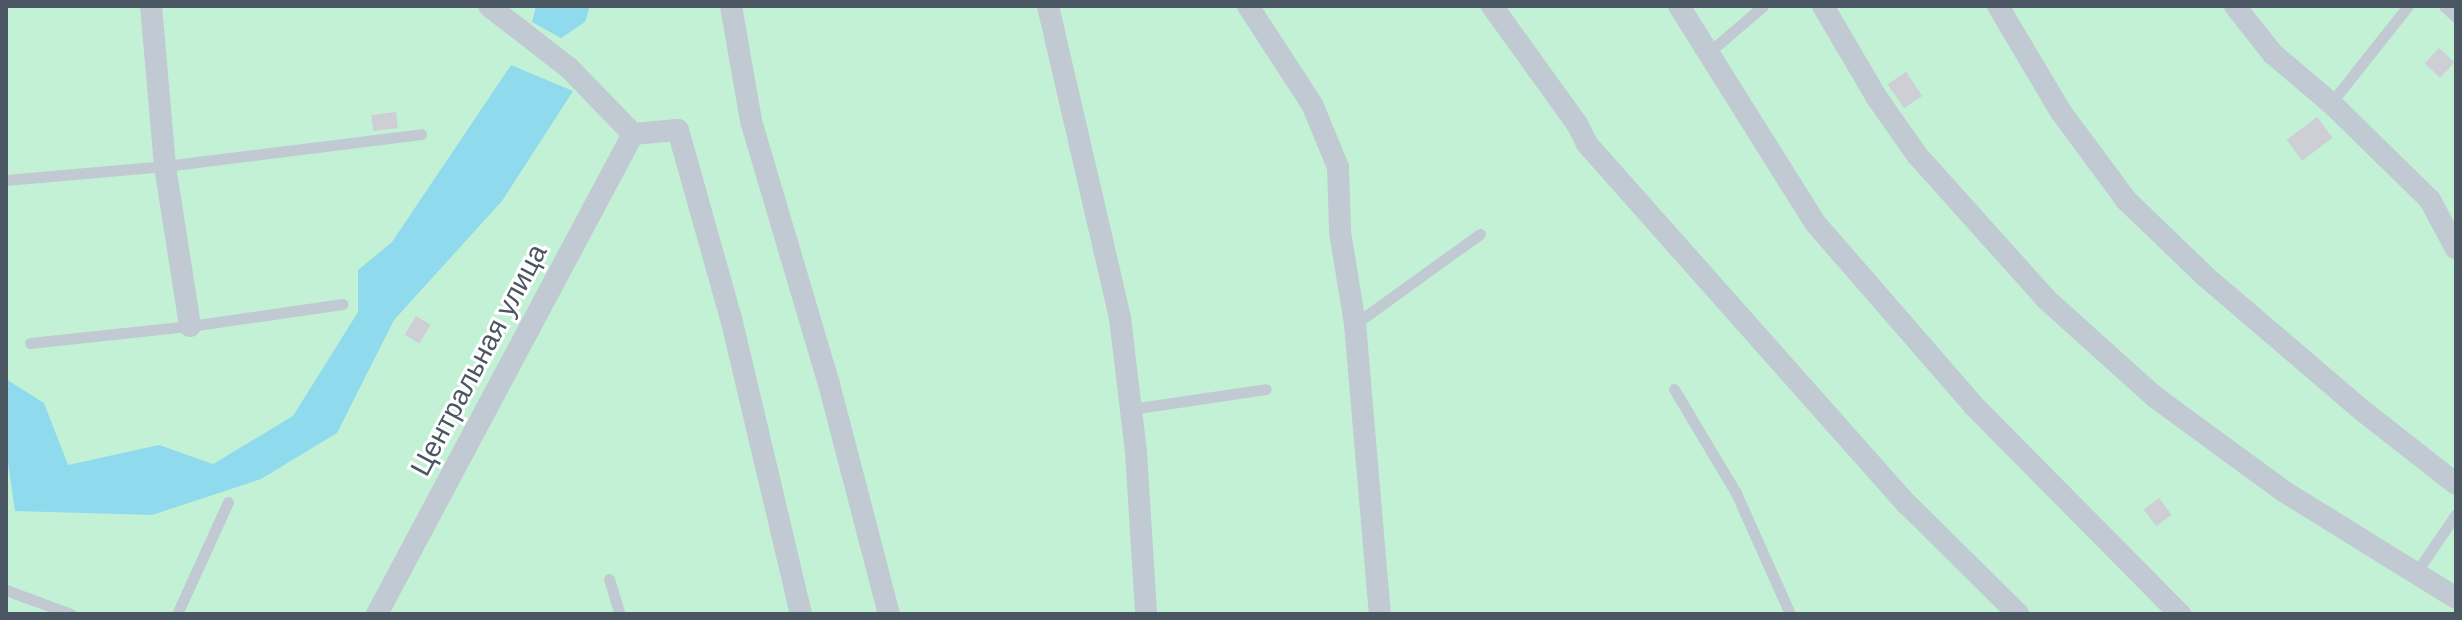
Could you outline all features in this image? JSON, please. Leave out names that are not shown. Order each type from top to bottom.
[{"type":"street","points":[[151,6],[165,166],[190,326]]},
{"type":"street","points":[[489,6],[569,68],[633,134],[678,130],[731,318],[801,614]]},
{"type":"street","points":[[731,6],[751,121],[829,384],[889,614]]},
{"type":"street","points":[[1048,6],[1120,318],[1131,409],[1146,614]]},
{"type":"street","points":[[1248,6],[1312,104],[1338,167],[1340,232],[1355,324],[1380,614]]},
{"type":"street","points":[[1492,6],[1577,124],[1587,144],[1908,505],[2018,614]]},
{"type":"street","points":[[1679,6],[1816,224],[1974,406],[2180,614]]},
{"type":"street","points":[[1823,6],[1877,98],[1917,155],[2046,299],[2179,415],[2285,492],[2417,571],[2456,598]]},
{"type":"street","points":[[1998,6],[2061,112],[2126,200],[2218,287],[2363,411],[2456,484]]},
{"type":"street","points":[[2235,6],[2273,54],[2331,103],[2430,200],[2456,249]]},
{"type":"street","name":"Центральная улица","points":[[377,614],[633,134]]},
{"type":"lane","points":[[1708,53],[1763,6]]},
{"type":"lane","points":[[2444,6],[2456,17]]},
{"type":"lane","points":[[2331,103],[2406,7]]},
{"type":"lane","points":[[6,180],[165,166],[421,134]]},
{"type":"lane","points":[[1355,324],[1480,234]]},
{"type":"lane","points":[[30,343],[190,326],[342,304]]},
{"type":"lane","points":[[1131,409],[1266,389]]},
{"type":"lane","points":[[1674,389],[1736,493],[1790,614]]},
{"type":"lane","points":[[177,614],[228,502]]},
{"type":"lane","points":[[2417,571],[2456,514]]},
{"type":"lane","points":[[609,579],[620,614]]},
{"type":"lane","points":[[6,590],[71,614]]},
{"type":"green space","points":[[6,6],[2456,6],[2456,614],[6,614]]},
{"type":"water","points":[[536,6],[590,6],[585,22],[561,38],[532,22]]},
{"type":"water","points":[[511,65],[573,91],[502,201],[394,320],[337,433],[261,479],[152,515],[15,511],[6,448],[6,379],[44,403],[68,465],[159,445],[213,464],[293,416],[358,312],[358,270],[392,242]]},
{"type":"building","points":[[2439,48],[2454,62],[2440,78],[2425,63]]},
{"type":"building","points":[[1906,72],[1922,96],[1904,108],[1888,84]]},
{"type":"building","points":[[396,112],[398,128],[373,131],[371,115]]},
{"type":"building","points":[[2317,117],[2333,138],[2302,161],[2287,140]]},
{"type":"building","points":[[416,316],[431,325],[419,344],[405,335]]},
{"type":"building","points":[[2159,498],[2172,515],[2156,526],[2144,509]]}]
